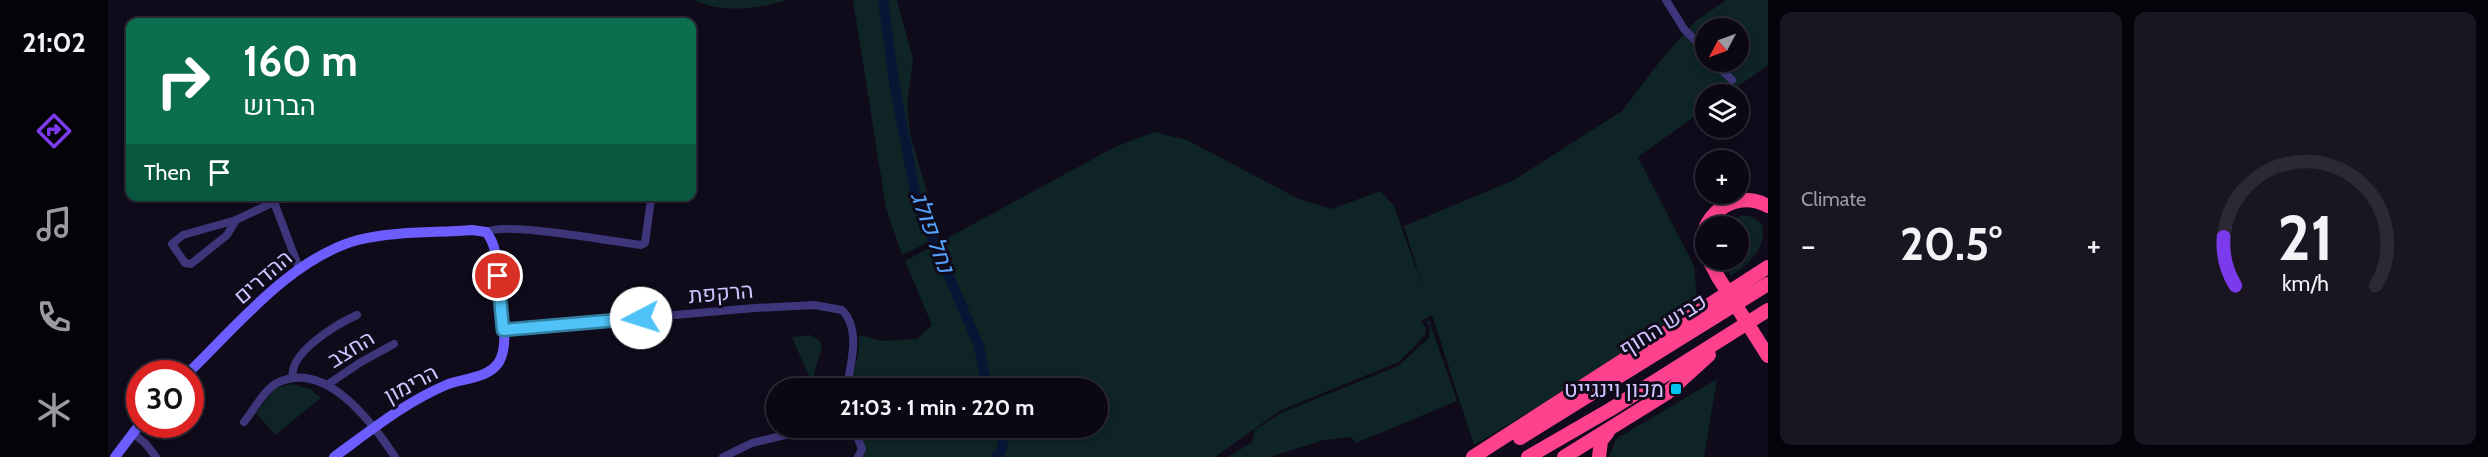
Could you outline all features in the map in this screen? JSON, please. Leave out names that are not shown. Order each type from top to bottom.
[{"type":"highway","points":[[1713,216],[1716,211],[1728,203],[1743,200],[1767,206]]},
{"type":"highway","points":[[1751,278],[1768,259]]},
{"type":"highway","points":[[1473,457],[1768,267]]},
{"type":"highway","points":[[1715,270],[1768,356]]},
{"type":"highway","name":"כביש החוף","points":[[1488,457],[1588,398],[1768,284]]},
{"type":"highway","name":"כביש החוף","points":[[1528,457],[1589,423],[1768,310]]},
{"type":"highway","points":[[1564,457],[1677,385],[1735,331]]},
{"type":"highway","points":[[1599,457],[1601,441],[1609,430]]},
{"type":"street","points":[[1666,0],[1684,28],[1695,40]]},
{"type":"street","points":[[1724,72],[1732,80]]},
{"type":"street","points":[[503,330],[495,250],[486,232],[497,228],[641,245],[645,243],[651,201]]},
{"type":"street","points":[[236,220],[227,235],[191,264],[186,263],[173,246],[177,238],[236,220],[274,202],[299,268]]},
{"type":"street","name":"ההדרים","points":[[202,360],[299,268],[346,244],[365,239],[472,230],[486,232]]},
{"type":"street","name":"הרקפת","points":[[503,330],[814,304],[834,307],[845,313],[852,327],[853,346],[848,378]]},
{"type":"street","points":[[293,378],[294,364],[311,345],[339,324],[357,315]]},
{"type":"street","name":"הרימון","points":[[334,457],[375,427],[435,390],[490,372],[499,361],[503,349],[503,330]]},
{"type":"street","name":"החצב","points":[[327,386],[361,362],[394,344]]},
{"type":"street","points":[[244,422],[274,385],[301,376],[327,386],[368,418],[394,457]]},
{"type":"street","points":[[115,457],[129,438]]},
{"type":"street","points":[[142,438],[156,457]]},
{"type":"street","points":[[723,457],[752,443],[772,438]]},
{"type":"street","points":[[858,438],[862,449],[858,457]]},
{"type":"green space","points":[[694,0],[788,0],[764,6],[729,9]]},
{"type":"green space","points":[[853,0],[897,0],[913,59],[907,105],[910,134],[940,237],[902,255],[886,208]]},
{"type":"green space","points":[[1726,0],[1768,0],[1768,65],[1741,84],[1695,84],[1695,116],[1638,157],[1694,266],[1698,307],[1655,337],[1474,445],[1432,315],[1421,321],[1426,328],[1425,335],[1399,362],[1281,410],[1215,457],[862,457],[864,453],[859,438],[1108,438],[1108,378],[852,378],[858,355],[859,335],[883,341],[917,339],[932,325],[905,261],[1115,147],[1154,132],[1187,140],[1299,199],[1332,209],[1380,191],[1394,206],[1423,288],[1404,226],[1514,180],[1622,111],[1664,56],[1695,22],[1695,72],[1749,72],[1749,18],[1700,18]]},
{"type":"green space","points":[[1749,216],[1762,225],[1762,241],[1749,261]]},
{"type":"green space","points":[[1728,270],[1739,270],[1731,276]]},
{"type":"green space","points":[[1429,320],[1457,401],[1356,443],[1351,437],[1324,440],[1270,457],[1228,457],[1252,442],[1255,430],[1283,412],[1398,366],[1429,338],[1430,327],[1427,322]]},
{"type":"green space","points":[[810,335],[819,340],[822,346],[814,378],[810,378],[792,337]]},
{"type":"green space","points":[[1717,379],[1704,457],[1609,457],[1616,439]]},
{"type":"green space","points":[[291,384],[310,389],[321,398],[275,435],[256,413],[276,388]]},
{"type":"waterway","name":"נחל פולג","points":[[883,0],[895,88],[917,202],[979,346],[985,378]]},
{"type":"waterway","name":"נחל פולג","points":[[996,457],[1001,451],[1002,438]]},
{"type":"place","name":"מכון וינגייט","points":[[1676,389]]},
{"type":"route","points":[[498,276],[503,330],[641,318]]}]
